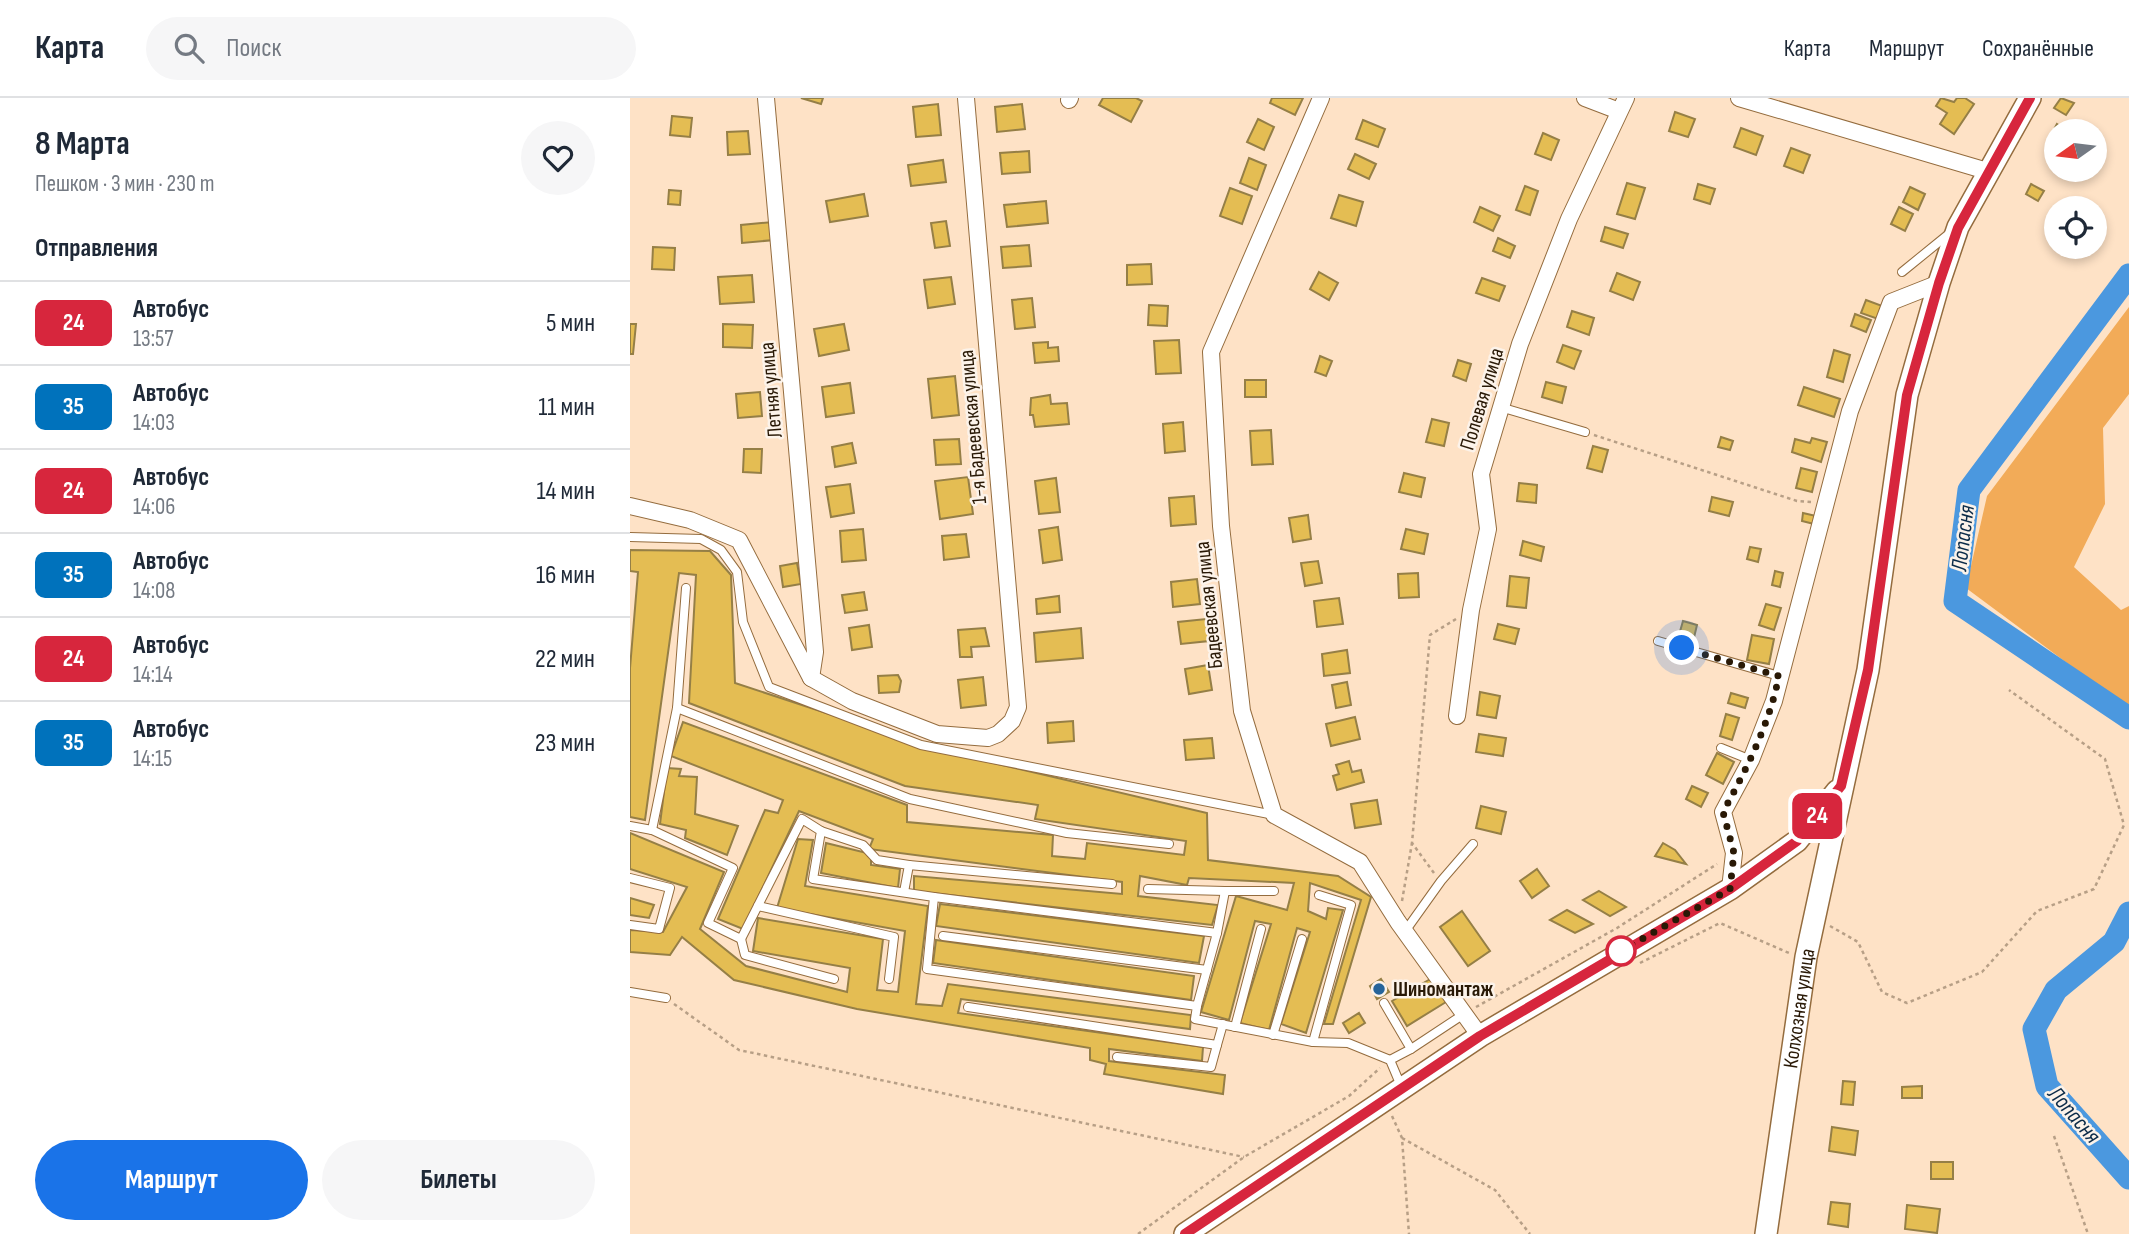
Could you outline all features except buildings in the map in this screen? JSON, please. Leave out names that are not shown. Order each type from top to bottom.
[{"type":"main road","name":"Колхозная улица","points":[[1766,1234],[1806,957],[1868,670],[1907,395],[1939,283],[1958,228],[2030,98]]},
{"type":"main road","name":"Колхозная улица","points":[[1185,1234],[1480,1036],[1730,889],[1797,841],[1841,786]]},
{"type":"street","name":"Летняя улица","points":[[766,98],[815,652],[811,678]]},
{"type":"street","name":"1-я Бадеевская улица","points":[[811,678],[852,701],[937,734],[988,738],[999,734],[1013,722],[1018,707],[966,98]]},
{"type":"street","name":"Бадеевская улица","points":[[1274,815],[1242,711],[1221,526],[1211,352],[1321,98]]},
{"type":"street","name":"Полевая улица","points":[[1457,716],[1471,610],[1488,529],[1481,474],[1500,407],[1569,219],[1622,105],[1585,98]]},
{"type":"street","points":[[1739,98],[1987,172]]},
{"type":"street","points":[[1730,889],[1734,853],[1723,812],[1751,760],[1774,701],[1850,411],[1891,302],[1939,283]]},
{"type":"street","points":[[630,506],[690,520],[739,540],[811,678]]},
{"type":"street","points":[[1274,815],[1360,862],[1480,1036]]},
{"type":"lane","points":[[1902,272],[1958,228]]},
{"type":"lane","points":[[1500,407],[1585,432]]},
{"type":"lane","points":[[630,537],[701,539],[721,550],[737,572],[743,622],[768,687],[921,745],[1274,815]]},
{"type":"lane","points":[[652,830],[677,708],[686,588]]},
{"type":"lane","points":[[1658,641],[1779,676]]},
{"type":"lane","points":[[677,708],[910,799],[1067,833],[1169,844]]},
{"type":"lane","points":[[1721,748],[1751,760]]},
{"type":"lane","points":[[834,979],[744,955],[741,939],[802,819],[821,831],[863,845],[877,860],[1112,884]]},
{"type":"lane","points":[[630,826],[652,830],[733,867],[708,923],[741,939]]},
{"type":"lane","points":[[821,831],[813,879],[1217,933]]},
{"type":"lane","points":[[1402,926],[1473,844]]},
{"type":"lane","points":[[904,892],[909,865]]},
{"type":"lane","points":[[630,878],[670,888],[659,929],[630,925]]},
{"type":"lane","points":[[1148,889],[1274,891]]},
{"type":"lane","points":[[1225,891],[1195,1019],[1273,1035],[1348,1043],[1390,1060],[1412,1049],[1464,1014]]},
{"type":"lane","points":[[1313,1041],[1351,905],[1319,895]]},
{"type":"lane","points":[[934,897],[927,969],[1197,1006]]},
{"type":"lane","points":[[758,906],[894,937],[889,979]]},
{"type":"lane","points":[[1235,1027],[1261,929]]},
{"type":"lane","points":[[943,936],[1207,970]]},
{"type":"lane","points":[[1273,1035],[1302,939]]},
{"type":"lane","points":[[630,992],[666,998]]},
{"type":"lane","points":[[1384,1003],[1412,1049]]},
{"type":"lane","points":[[968,1007],[1217,1045]]},
{"type":"lane","points":[[1117,1057],[1211,1068],[1223,1024]]},
{"type":"lane","points":[[1390,1060],[1393,1095]]},
{"type":"path","points":[[1585,432],[1797,501],[1825,503]]},
{"type":"path","points":[[1402,926],[1430,635],[1471,610]]},
{"type":"path","points":[[1814,920],[1858,942],[1882,992],[1907,1003],[1982,972],[2037,911],[2094,889],[2124,825],[2105,759],[2009,690]]},
{"type":"path","points":[[1412,843],[1440,881]]},
{"type":"path","points":[[1464,1014],[1617,928],[1734,853]]},
{"type":"path","points":[[1637,964],[1720,923],[1790,953],[1806,957]]},
{"type":"path","points":[[666,998],[738,1050],[1244,1157]]},
{"type":"path","points":[[1138,1234],[1244,1157],[1349,1096],[1390,1060]]},
{"type":"path","points":[[1393,1095],[1402,1138],[1409,1234]]},
{"type":"path","points":[[2054,1136],[2088,1234]]},
{"type":"path","points":[[1402,1138],[1495,1190],[1530,1234]]},
{"type":"shaded area","points":[[2129,307],[2129,394],[2103,428],[2105,504],[2074,567],[2121,610],[2129,606],[2129,709],[1966,588],[1987,496]]},
{"type":"waterway","name":"Лопасня","points":[[2129,275],[1969,490],[1955,601],[2129,718]]},
{"type":"waterway","name":"Лопасня","points":[[2129,913],[2114,942],[2056,990],[2034,1029],[2047,1086],[2129,1178]]},
{"type":"bus line","name":"24","points":[[1185,1234],[1480,1036],[1730,889],[1797,841],[1841,786],[1868,670],[1907,395],[1939,283],[1958,228],[2030,98]]},
{"type":"place","name":"Шиномантаж","points":[[1379,989]]},
{"type":"route","points":[[1621,951],[1730,889],[1734,853],[1723,812],[1751,760],[1774,701],[1779,676],[1682,648]]}]
